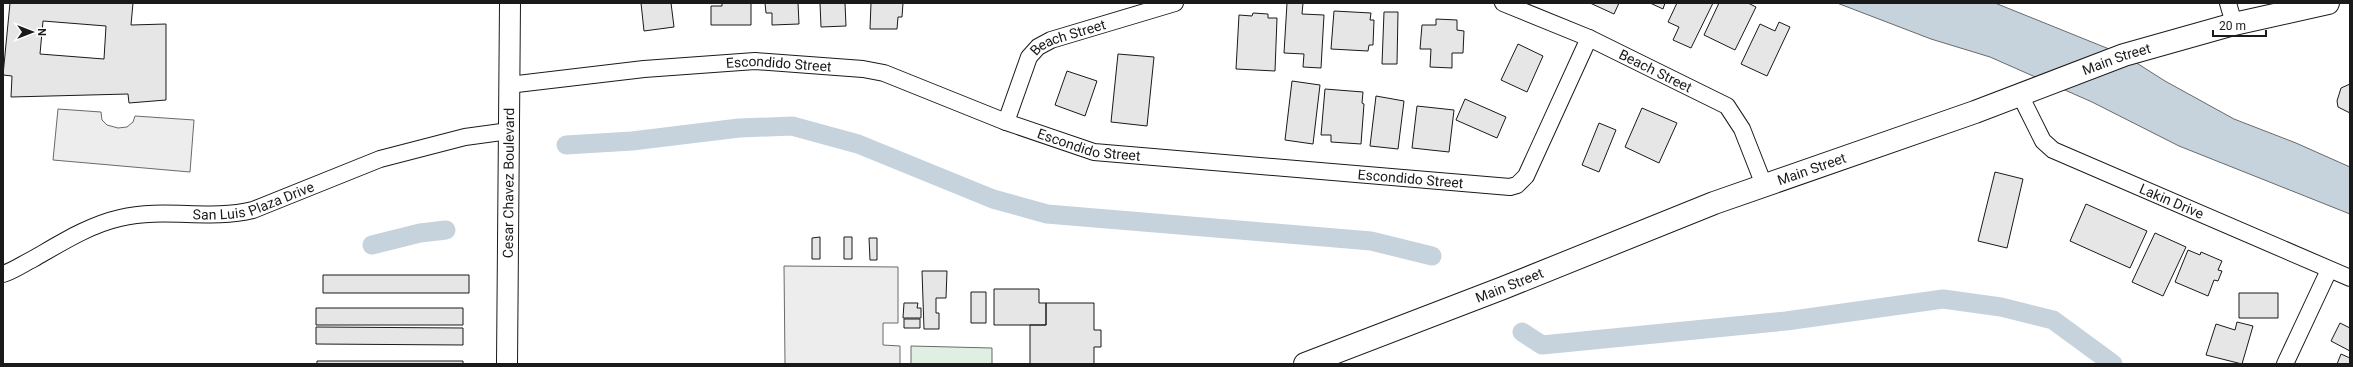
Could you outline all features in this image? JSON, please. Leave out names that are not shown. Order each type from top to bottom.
[{"type":"highway","name":"Main Street","points":[[1305,364],[1764,185],[2020,95],[2124,55],[2234,24],[2328,3]]},
{"type":"street","name":"Cesar Chavez Boulevard","points":[[507,364],[508,85],[510,3]]},
{"type":"street","name":"Beach Street","points":[[1006,122],[1029,57],[1038,48],[1051,40],[1175,3]]},
{"type":"street","name":"Beach Street","points":[[1503,3],[1589,38],[1727,106],[1742,128],[1764,185]]},
{"type":"street","points":[[2228,3],[2234,24]]},
{"type":"street","name":"Escondido Street","points":[[508,85],[644,69],[755,61],[840,67],[884,73],[1006,122],[1101,153],[1510,187],[1517,185],[1526,176],[1589,38]]},
{"type":"street","name":"Lakin Drive","points":[[2020,95],[2043,141],[2053,150],[2187,206],[2350,278]]},
{"type":"street","name":"San Luis Plaza Drive","points":[[3,274],[85,230],[120,218],[152,214],[215,216],[234,215],[253,210],[380,159],[465,137],[509,131]]},
{"type":"street","points":[[2285,364],[2329,270]]},
{"type":"green space","points":[[911,346],[992,348],[992,364],[911,364]]},
{"type":"shaded area","points":[[1837,3],[1995,3],[2124,55],[2165,81],[2234,119],[2296,143],[2350,167],[2350,214],[2179,146],[2092,102],[1990,57],[1931,39]]},
{"type":"shaded area","points":[[58,109],[101,112],[102,120],[107,125],[118,128],[127,127],[133,122],[135,116],[194,120],[190,172],[53,160]]},
{"type":"shaded area","points":[[784,266],[898,267],[898,323],[883,323],[883,345],[900,346],[900,364],[785,364]]},
{"type":"building","points":[[10,3],[133,3],[131,25],[166,24],[166,100],[129,103],[128,94],[11,97],[12,76],[3,75]],"holes":[[[43,21],[106,26],[104,59],[40,54]]]},
{"type":"building","points":[[641,3],[671,3],[674,27],[644,31]]},
{"type":"building","points":[[722,3],[751,3],[751,25],[711,25],[711,6],[722,6]]},
{"type":"building","points":[[765,3],[798,3],[799,24],[772,25],[772,13],[766,13]]},
{"type":"building","points":[[820,3],[845,3],[846,26],[821,27]]},
{"type":"building","points":[[871,3],[903,3],[902,17],[898,17],[897,29],[870,29]]},
{"type":"building","points":[[1287,3],[1303,3],[1302,14],[1324,15],[1321,68],[1303,67],[1304,54],[1284,53]]},
{"type":"building","points":[[1590,3],[1619,3],[1614,14]]},
{"type":"building","points":[[1650,3],[1665,3],[1663,9]]},
{"type":"building","points":[[1677,3],[1713,3],[1691,48],[1673,40],[1679,27],[1668,22]]},
{"type":"building","points":[[1719,3],[1748,3],[1756,7],[1735,50],[1704,35]]},
{"type":"building","points":[[1334,11],[1371,13],[1370,20],[1374,20],[1373,45],[1369,45],[1368,51],[1331,49]]},
{"type":"building","points":[[1384,12],[1398,12],[1397,64],[1382,64]]},
{"type":"building","points":[[1253,13],[1268,14],[1268,18],[1277,18],[1275,71],[1236,69],[1239,15],[1252,16]]},
{"type":"building","points":[[1436,19],[1457,20],[1457,30],[1464,31],[1463,53],[1452,53],[1452,68],[1430,67],[1431,49],[1420,49],[1422,25],[1436,25]]},
{"type":"building","points":[[1779,22],[1790,27],[1767,76],[1741,64],[1760,24],[1775,31]]},
{"type":"building","points":[[1518,44],[1543,56],[1527,92],[1501,80]]},
{"type":"building","points":[[1118,54],[1154,57],[1147,126],[1111,122]]},
{"type":"building","points":[[1067,71],[1097,81],[1085,116],[1055,105]]},
{"type":"building","points":[[1292,81],[1320,85],[1313,144],[1285,140]]},
{"type":"building","points":[[2350,84],[2350,113],[2338,107],[2337,101],[2341,88]]},
{"type":"building","points":[[1325,89],[1363,92],[1362,103],[1364,104],[1361,144],[1331,142],[1331,135],[1321,135]]},
{"type":"building","points":[[1376,96],[1404,101],[1398,149],[1370,146]]},
{"type":"building","points":[[1465,99],[1506,117],[1497,138],[1456,120]]},
{"type":"building","points":[[1417,106],[1454,110],[1449,152],[1412,148]]},
{"type":"building","points":[[1642,108],[1677,123],[1659,163],[1625,147]]},
{"type":"building","points":[[1599,123],[1616,130],[1599,172],[1582,165]]},
{"type":"building","points":[[1995,172],[2023,179],[2007,248],[1978,241]]},
{"type":"building","points":[[2086,204],[2147,231],[2130,268],[2070,241]]},
{"type":"building","points":[[2155,233],[2186,247],[2163,296],[2132,282]]},
{"type":"building","points":[[820,237],[820,259],[812,259],[812,238]]},
{"type":"building","points":[[844,237],[852,237],[852,259],[844,259]]},
{"type":"building","points":[[869,238],[877,238],[877,260],[870,260]]},
{"type":"building","points":[[2188,250],[2200,255],[2201,252],[2222,261],[2218,270],[2222,271],[2218,281],[2214,280],[2208,296],[2175,282]]},
{"type":"building","points":[[922,271],[947,271],[946,298],[936,298],[936,313],[939,313],[939,329],[924,329]]},
{"type":"building","points":[[323,275],[469,275],[469,293],[323,293]]},
{"type":"building","points":[[994,289],[1039,289],[1039,303],[1046,303],[1046,325],[994,325]]},
{"type":"building","points":[[971,292],[986,292],[986,323],[971,323]]},
{"type":"building","points":[[2239,293],[2278,293],[2278,318],[2239,318]]},
{"type":"building","points":[[904,303],[918,303],[917,308],[921,308],[921,318],[903,318]]},
{"type":"building","points":[[1046,303],[1094,303],[1094,330],[1101,330],[1101,347],[1094,347],[1094,364],[1030,364],[1030,325],[1046,325]]},
{"type":"building","points":[[316,308],[463,308],[463,325],[316,325]]},
{"type":"building","points":[[904,319],[920,319],[920,328],[904,328]]},
{"type":"building","points":[[2237,322],[2253,326],[2242,364],[2206,355],[2216,324],[2235,330]]},
{"type":"building","points":[[2340,323],[2350,328],[2350,351],[2331,341]]},
{"type":"building","points":[[316,327],[463,328],[463,345],[316,344]]},
{"type":"building","points":[[2341,354],[2350,358],[2350,364],[2337,364]]},
{"type":"building","points":[[317,361],[463,361],[463,364],[317,364]]},
{"type":"waterway","points":[[566,145],[632,141],[739,128],[792,126],[858,144],[993,199],[1047,214],[1371,241],[1432,256]]},
{"type":"waterway","points":[[372,245],[420,233],[446,230]]},
{"type":"waterway","points":[[1522,332],[1542,345],[1786,321],[1943,299],[2001,307],[2053,320],[2113,364]]}]
